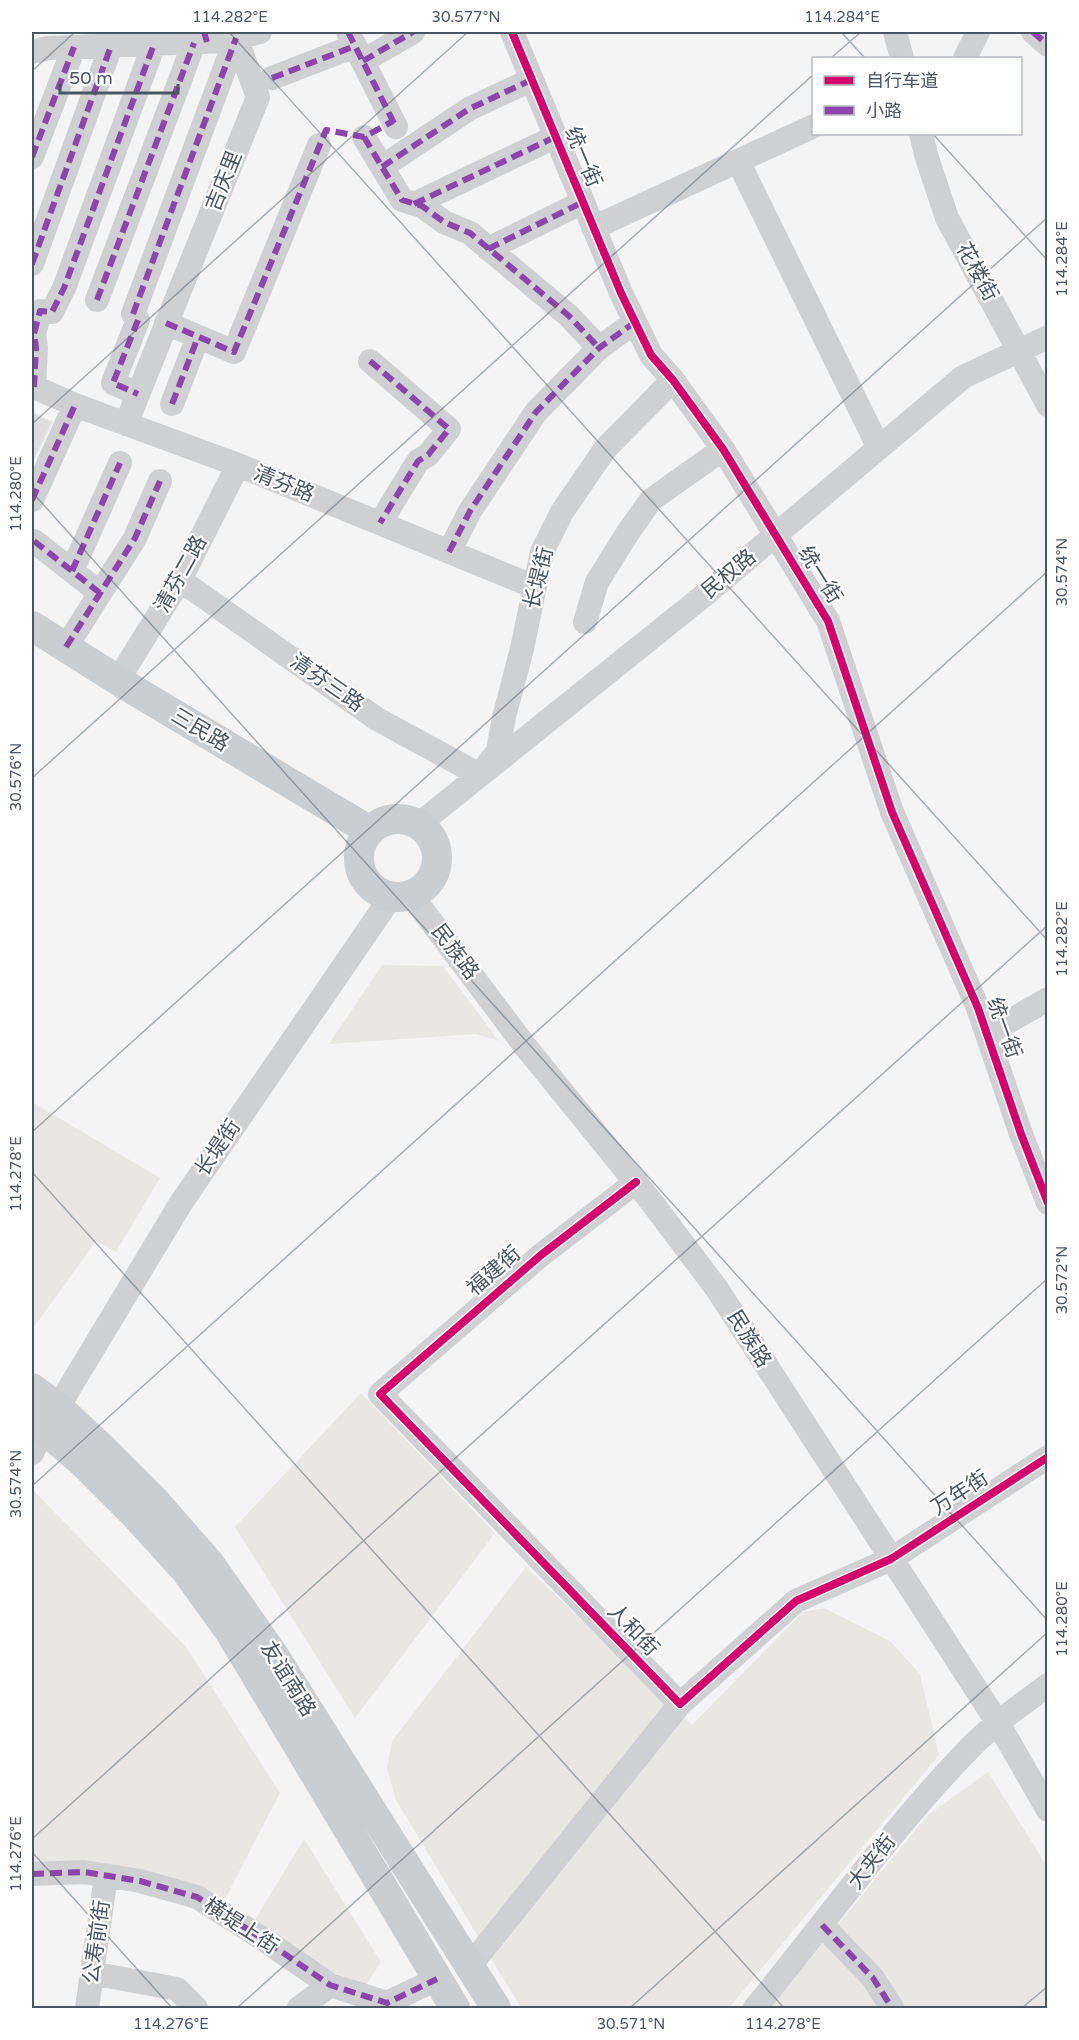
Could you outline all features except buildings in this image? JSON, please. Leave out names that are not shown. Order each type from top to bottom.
[{"type":"main road","name":"三民路","points":[[32,626],[370,831]]},
{"type":"main road","points":[[390,820],[408,820],[418,825],[426,830],[434,841],[438,855],[434,876],[426,887],[401,896],[378,892],[367,883],[361,872],[359,858],[362,843],[377,825],[390,820]]},
{"type":"main road","name":"友谊南路","points":[[32,1388],[41,1427],[134,1514],[179,1563],[230,1632],[455,2008]]},
{"type":"main road","name":"友谊南路","points":[[41,1427],[153,1499],[210,1564],[273,1654],[492,2005]]},
{"type":"street","points":[[32,52],[48,48],[154,44],[202,39],[225,41],[260,32]]},
{"type":"street","points":[[272,78],[356,46],[413,32]]},
{"type":"street","name":"统一街","points":[[512,32],[593,228],[651,355],[673,380],[723,449],[774,536],[828,621],[892,812],[974,998],[1047,1203]]},
{"type":"street","points":[[896,32],[902,57]]},
{"type":"street","points":[[966,57],[978,32]]},
{"type":"street","points":[[1033,32],[1047,45]]},
{"type":"street","points":[[138,394],[113,383],[236,38]]},
{"type":"street","name":"吉庆里","points":[[126,424],[258,97],[236,38]]},
{"type":"street","points":[[97,300],[202,39]]},
{"type":"street","points":[[33,387],[36,309],[52,312],[64,288],[154,44]]},
{"type":"street","points":[[32,264],[111,46]]},
{"type":"street","points":[[356,46],[396,127]]},
{"type":"street","points":[[32,157],[74,47]]},
{"type":"street","points":[[382,167],[469,109],[531,80]]},
{"type":"street","points":[[593,228],[812,126]]},
{"type":"street","name":"花楼街","points":[[921,135],[947,218],[1047,405]]},
{"type":"street","points":[[414,204],[555,137]]},
{"type":"street","points":[[364,138],[402,200],[422,206],[444,222],[470,233],[569,316],[599,348]]},
{"type":"street","points":[[166,323],[234,352],[319,145]]},
{"type":"street","points":[[738,161],[879,448]]},
{"type":"street","points":[[488,249],[583,202]]},
{"type":"street","points":[[449,552],[470,511],[536,412],[599,348],[635,322]]},
{"type":"street","points":[[172,404],[198,337]]},
{"type":"street","name":"民权路","points":[[418,825],[702,597],[963,377],[1047,337]]},
{"type":"street","points":[[369,361],[450,429],[429,455],[418,461],[380,524]]},
{"type":"street","name":"长堤街","points":[[480,775],[498,751],[542,552],[562,512],[605,449],[673,380]]},
{"type":"street","name":"清芬路","points":[[33,387],[75,405],[238,465],[535,587]]},
{"type":"street","points":[[32,500],[75,405]]},
{"type":"street","points":[[585,622],[597,582],[651,500],[723,449]]},
{"type":"street","points":[[72,571],[120,463]]},
{"type":"street","name":"清芬二路","points":[[118,680],[180,580],[238,465]]},
{"type":"street","points":[[66,647],[135,538],[160,481]]},
{"type":"street","points":[[34,541],[100,592]]},
{"type":"street","name":"清芬三路","points":[[180,580],[376,719],[480,775]]},
{"type":"street","name":"长堤街","points":[[41,1427],[181,1203],[401,896]]},
{"type":"street","name":"民族路","points":[[401,896],[636,1182],[717,1289],[998,1723],[1047,1810]]},
{"type":"street","points":[[987,1034],[1047,999]]},
{"type":"street","name":"福建街","points":[[380,1394],[541,1255],[636,1182]]},
{"type":"street","name":"人和街","points":[[380,1394],[680,1704]]},
{"type":"street","name":"万年街","points":[[891,1559],[1047,1457]]},
{"type":"street","points":[[469,1967],[680,1704],[796,1600],[891,1559]]},
{"type":"street","name":"大夹街","points":[[755,2008],[896,1830],[970,1747],[1047,1684]]},
{"type":"street","name":"横堤上街","points":[[32,1874],[84,1872],[106,1875],[140,1881],[197,1897],[330,1985],[387,2003],[437,1979]]},
{"type":"street","name":"公寿前街","points":[[87,2008],[106,1875]]},
{"type":"street","points":[[822,1925],[873,1977],[892,2008]]},
{"type":"street","points":[[92,1973],[177,1989],[192,2007]]},
{"type":"street","points":[[299,2008],[330,1985]]},
{"type":"shaded area","points":[[382,965],[443,966],[499,1041],[476,1034],[329,1044]]},
{"type":"shaded area","points":[[32,1102],[160,1178],[116,1252],[96,1241],[32,1330]]},
{"type":"shaded area","points":[[361,1393],[495,1533],[355,1718],[235,1527]]},
{"type":"shaded area","points":[[33,1490],[186,1647],[280,1793],[225,1899],[198,1887],[32,1866]]},
{"type":"shaded area","points":[[526,1567],[692,1725],[803,1612],[824,1608],[890,1641],[920,1674],[939,1755],[729,2008],[521,2008],[396,1800],[387,1768],[392,1741]]},
{"type":"shaded area","points":[[988,1772],[1047,1866],[1047,2008],[769,2008],[928,1815]]},
{"type":"shaded area","points":[[304,1839],[381,1962],[366,1985],[322,1968],[255,1920]]},
{"type":"marked path","points":[[204,32],[207,42]]},
{"type":"marked path","points":[[348,32],[396,127]]},
{"type":"marked path","points":[[363,61],[413,32]]},
{"type":"marked path","points":[[1033,32],[1048,45]]},
{"type":"marked path","points":[[133,314],[236,38]]},
{"type":"marked path","points":[[97,300],[194,43]]},
{"type":"marked path","points":[[34,387],[36,348],[34,334],[40,311],[52,312],[64,288],[154,44]]},
{"type":"marked path","points":[[32,264],[111,46]]},
{"type":"marked path","points":[[272,78],[355,46]]},
{"type":"marked path","points":[[32,157],[74,47]]},
{"type":"marked path","points":[[382,167],[469,109],[531,80]]},
{"type":"marked path","points":[[166,323],[234,352],[326,130],[364,137],[393,121]]},
{"type":"marked path","points":[[364,137],[402,200],[422,206],[444,222],[470,233],[569,316],[599,348]]},
{"type":"marked path","points":[[414,204],[555,137]]},
{"type":"marked path","points":[[488,249],[583,202]]},
{"type":"marked path","points":[[138,320],[113,383],[138,394]]},
{"type":"marked path","points":[[449,552],[470,511],[536,412],[599,348],[635,322]]},
{"type":"marked path","points":[[172,404],[198,337]]},
{"type":"marked path","points":[[370,361],[449,429],[428,455],[418,461],[380,523]]},
{"type":"marked path","points":[[32,500],[75,405]]},
{"type":"marked path","points":[[72,571],[120,463]]},
{"type":"marked path","points":[[66,647],[135,538],[160,481]]},
{"type":"marked path","points":[[34,541],[100,593]]},
{"type":"marked path","points":[[32,1874],[84,1872],[140,1881],[197,1897],[330,1985],[387,2003],[437,1979]]},
{"type":"marked path","points":[[822,1925],[873,1978],[892,2008]]},
{"type":"cycle path","points":[[512,32],[621,293],[651,355],[673,380],[723,449],[828,621],[892,812],[978,1008],[1021,1134],[1048,1203]]},
{"type":"cycle path","points":[[636,1182],[541,1255],[380,1394],[680,1704],[796,1601],[891,1559],[1048,1457]]}]
